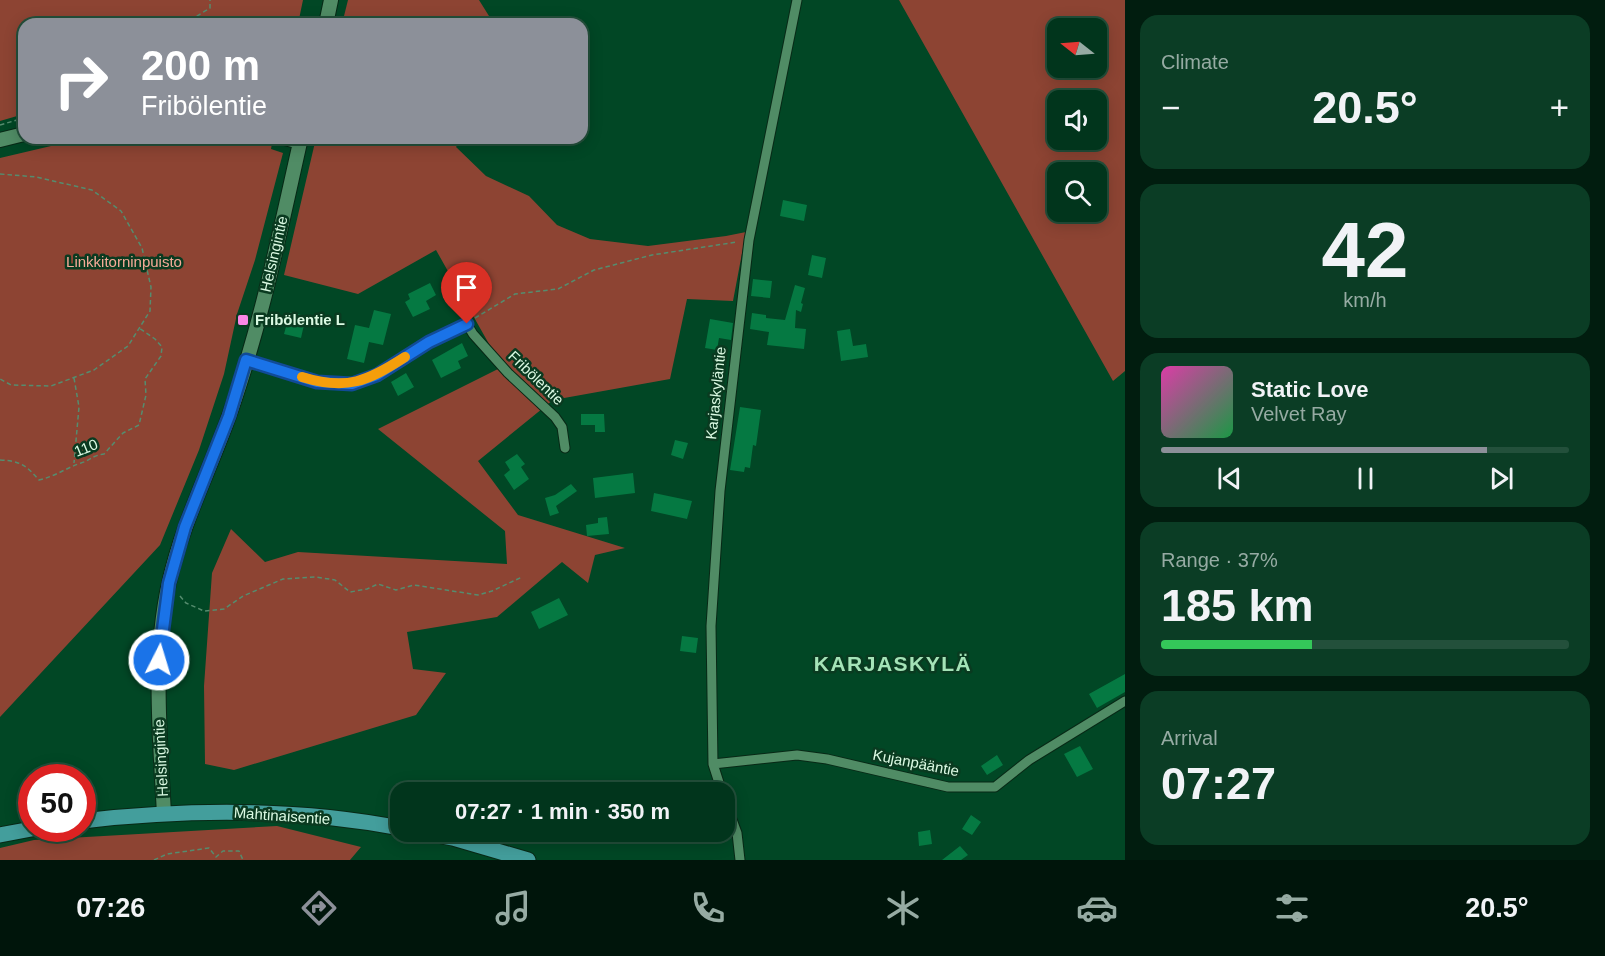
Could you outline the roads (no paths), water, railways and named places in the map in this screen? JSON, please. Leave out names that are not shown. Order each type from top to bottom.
[{"type":"main road","points":[[328,18],[332,0]]},
{"type":"main road","points":[[0,140],[18,136]]},
{"type":"main road","name":"Helsingintie","points":[[96,820],[164,814],[159,678],[160,642],[169,583],[185,527],[229,416],[246,360],[300,144]]},
{"type":"main road","name":"Mahtinaisentie","points":[[164,814],[272,814],[390,827]]},
{"type":"main road","points":[[0,835],[18,832]]},
{"type":"main road","points":[[467,842],[528,860]]},
{"type":"street","name":"Karjaskyläntie","points":[[719,782],[713,764],[711,618],[720,491],[749,240],[797,0]]},
{"type":"street","name":"Fribölentie","points":[[246,360],[317,382],[352,384],[377,375],[429,342],[467,324],[473,334],[508,373],[555,417],[562,427],[565,448]]},
{"type":"street","name":"Kujanpääntie","points":[[713,764],[797,755],[827,759],[948,787],[973,789],[995,787],[1029,760],[1125,701]]},
{"type":"street","points":[[735,828],[740,860]]},
{"type":"place","name":"Fribölentie L","points":[[243,320]]},
{"type":"district","name":"KARJASKYLÄ","points":[[893,664]]},
{"type":"park label","name":"Linkkitorninpuisto","points":[[124,262]]}]
